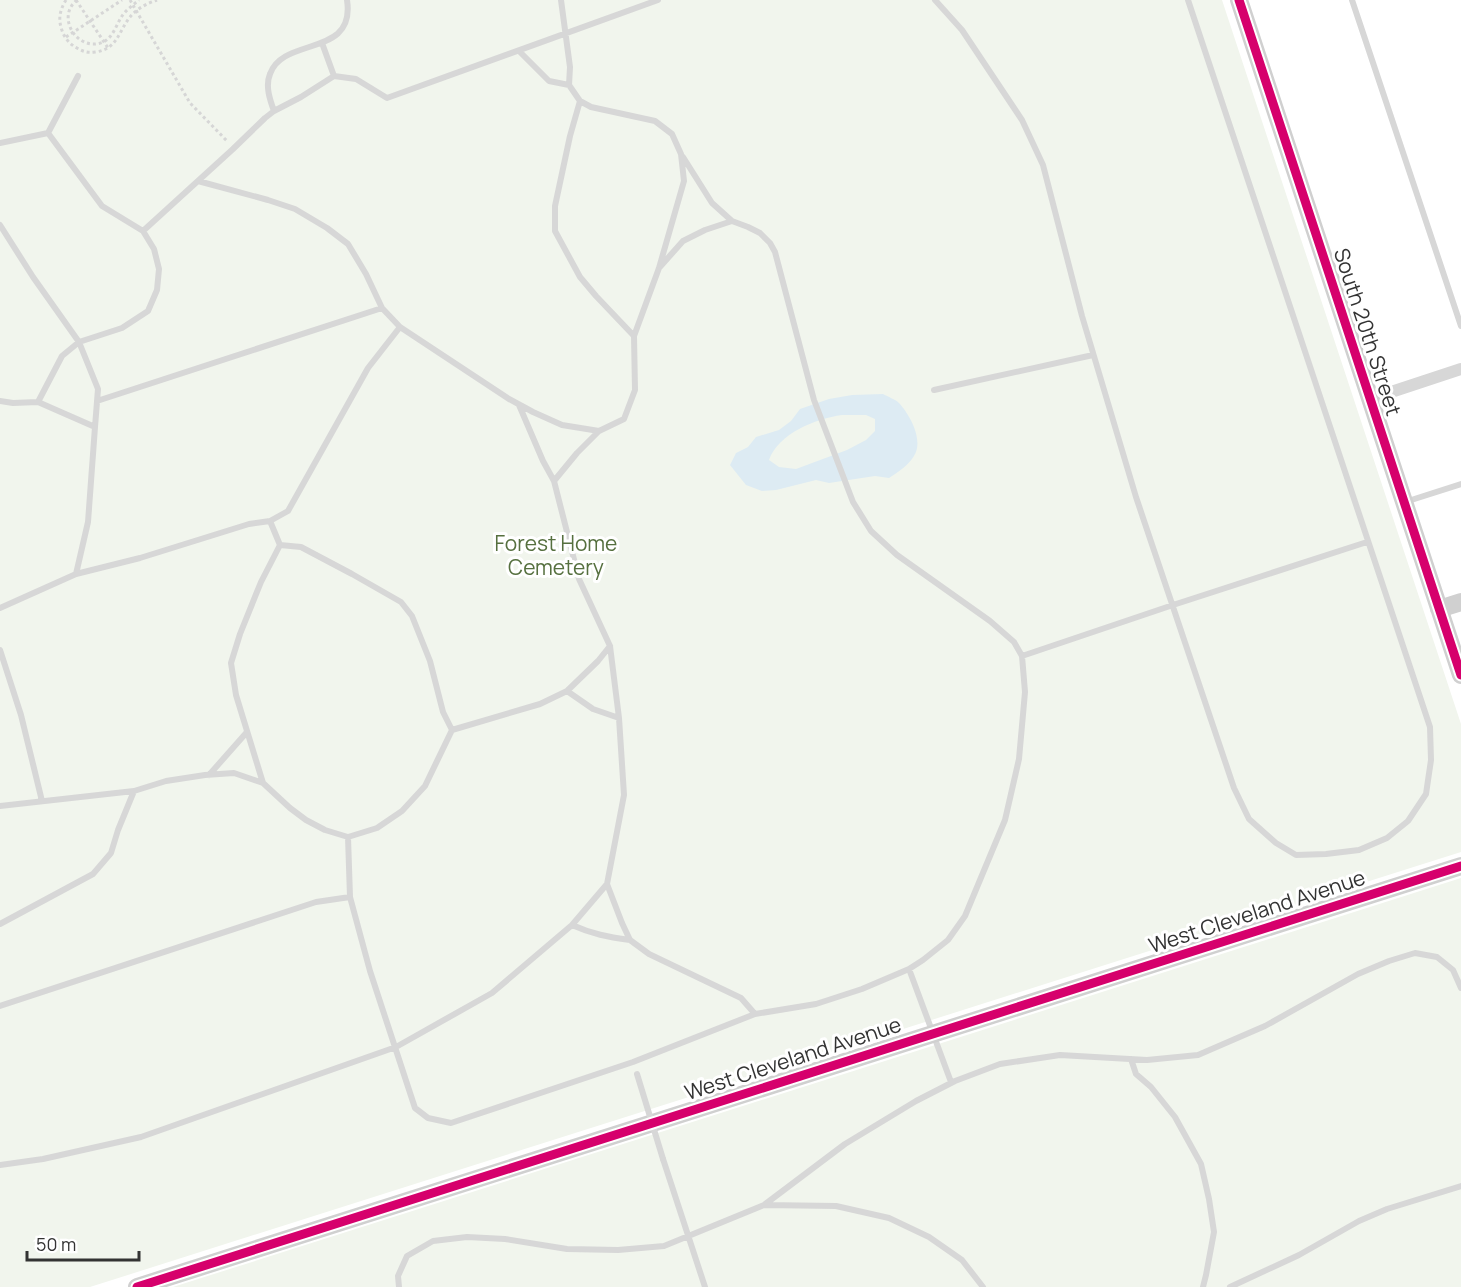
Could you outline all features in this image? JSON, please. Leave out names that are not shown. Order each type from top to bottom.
[{"type":"street","name":"South 20th Street","points":[[1239,0],[1461,675]]},
{"type":"street","points":[[1370,399],[1461,369]]},
{"type":"street","points":[[1439,609],[1461,602]]},
{"type":"street","name":"West Cleveland Avenue","points":[[137,1287],[1461,866]]},
{"type":"lane","points":[[274,111],[268,91],[269,74],[283,58],[334,37],[342,28],[347,17],[347,0]]},
{"type":"lane","points":[[348,837],[350,897],[370,971],[415,1108],[428,1118],[451,1123],[633,1062],[755,1014],[816,1004],[862,989],[909,969],[948,940],[965,916],[1005,820],[1019,759],[1025,692],[1022,656],[1014,642],[990,621],[897,555],[871,531],[853,502],[814,400],[775,252],[770,243],[760,233],[732,221],[712,203],[681,154],[672,134],[655,121],[591,107],[580,101],[569,85],[570,67],[561,0]]},
{"type":"lane","points":[[144,231],[265,118],[334,76],[356,79],[387,98],[658,0]]},
{"type":"lane","points":[[935,0],[962,30],[1022,120],[1043,165],[1082,316],[1136,497],[1234,788],[1249,819],[1276,843],[1296,855],[1359,850],[1387,838],[1408,821],[1425,794],[1431,760],[1430,727],[1188,0]]},
{"type":"lane","points":[[1352,0],[1461,326]]},
{"type":"lane","points":[[322,43],[334,76]]},
{"type":"lane","points":[[519,51],[549,81],[569,85]]},
{"type":"lane","points":[[48,133],[78,76]]},
{"type":"lane","points":[[580,101],[555,206],[555,231],[580,277],[634,336]]},
{"type":"lane","points":[[0,143],[48,133]]},
{"type":"lane","points":[[38,402],[62,356],[80,342],[122,328],[148,311],[157,290],[159,268],[154,249],[144,231],[102,206],[48,133]]},
{"type":"lane","points":[[554,481],[599,431],[624,419],[632,399],[635,390],[634,336],[659,268],[684,181],[681,154]]},
{"type":"lane","points":[[198,181],[295,209],[327,228],[348,244],[366,274],[382,308],[400,327],[533,412],[562,424],[599,431]]},
{"type":"lane","points":[[659,268],[682,241],[732,221]]},
{"type":"lane","points":[[0,225],[33,277],[80,342],[98,389],[88,522],[76,574]]},
{"type":"lane","points":[[97,401],[382,308]]},
{"type":"lane","points":[[0,608],[76,574],[140,558],[249,524],[270,521],[288,512],[368,368],[400,327]]},
{"type":"lane","points":[[934,390],[1094,355]]},
{"type":"lane","points":[[0,401],[12,404],[38,402],[95,427]]},
{"type":"lane","points":[[0,1165],[43,1160],[141,1137],[396,1047],[492,993],[572,925],[607,884],[624,795],[619,717],[610,646],[579,579],[554,481],[519,404]]},
{"type":"lane","points":[[1404,502],[1461,484]]},
{"type":"lane","points":[[263,783],[236,694],[231,663],[261,582],[280,545],[270,521]]},
{"type":"lane","points":[[1022,656],[1367,542]]},
{"type":"lane","points":[[280,545],[301,547],[401,602],[412,616],[430,661],[443,712],[452,730]]},
{"type":"lane","points":[[0,806],[134,791],[166,781],[234,773],[263,783],[306,820],[325,830],[348,837],[377,828],[402,811],[425,786],[452,730],[540,704],[567,691],[610,646]]},
{"type":"lane","points":[[0,650],[21,715],[42,801]]},
{"type":"lane","points":[[567,691],[593,709],[619,717]]},
{"type":"lane","points":[[209,775],[247,732]]},
{"type":"lane","points":[[0,924],[93,874],[111,854],[134,791]]},
{"type":"lane","points":[[607,884],[630,940],[649,954],[741,998],[755,1014]]},
{"type":"lane","points":[[0,1006],[316,902],[350,897]]},
{"type":"lane","points":[[572,925],[589,933],[630,940]]},
{"type":"lane","points":[[399,1287],[399,1276],[407,1256],[433,1241],[467,1237],[505,1239],[567,1249],[618,1250],[664,1246],[764,1205],[845,1144],[916,1101],[951,1082],[1000,1064],[1060,1055],[1147,1060],[1198,1055],[1265,1026],[1358,974],[1415,953],[1437,957],[1453,970],[1461,988]]},
{"type":"lane","points":[[909,969],[951,1082]]},
{"type":"lane","points":[[1131,1059],[1136,1074],[1151,1087],[1175,1117],[1201,1164],[1214,1232],[1203,1287]]},
{"type":"lane","points":[[633,1062],[705,1287]]},
{"type":"lane","points":[[1230,1287],[1299,1256],[1359,1221],[1387,1209],[1461,1186]]},
{"type":"lane","points":[[764,1205],[836,1206],[889,1218],[929,1237],[962,1260],[982,1287]]},
{"type":"path","points":[[66,0],[61,9],[61,29],[70,44],[88,52],[99,51],[114,44],[130,17],[157,0]]},
{"type":"path","points":[[108,48],[104,42],[76,0],[73,3],[68,18],[73,33],[86,44],[100,44],[104,42],[112,34],[123,14],[139,0]]},
{"type":"path","points":[[66,38],[122,0]]},
{"type":"path","points":[[130,0],[190,103],[235,147]]},
{"type":"green space","name":"Forest Home Cemetery","points":[[0,0],[1222,0],[1461,724],[1461,852],[90,1287],[0,1287]]},
{"type":"green space","points":[[1461,878],[1461,1287],[173,1287]]},
{"type":"shaded area","points":[[883,394],[899,403],[911,421],[917,435],[917,450],[909,463],[889,478],[875,476],[829,483],[816,480],[776,490],[762,491],[746,485],[730,465],[736,453],[748,447],[756,437],[779,430],[791,421],[800,409],[829,399],[852,395]],"holes":[[[842,415],[866,415],[875,419],[875,431],[866,440],[847,450],[796,469],[779,467],[769,460],[781,442],[799,429]]]},
{"type":"cycle path","points":[[1239,0],[1461,675]]},
{"type":"cycle path","points":[[137,1287],[1461,866]]}]
